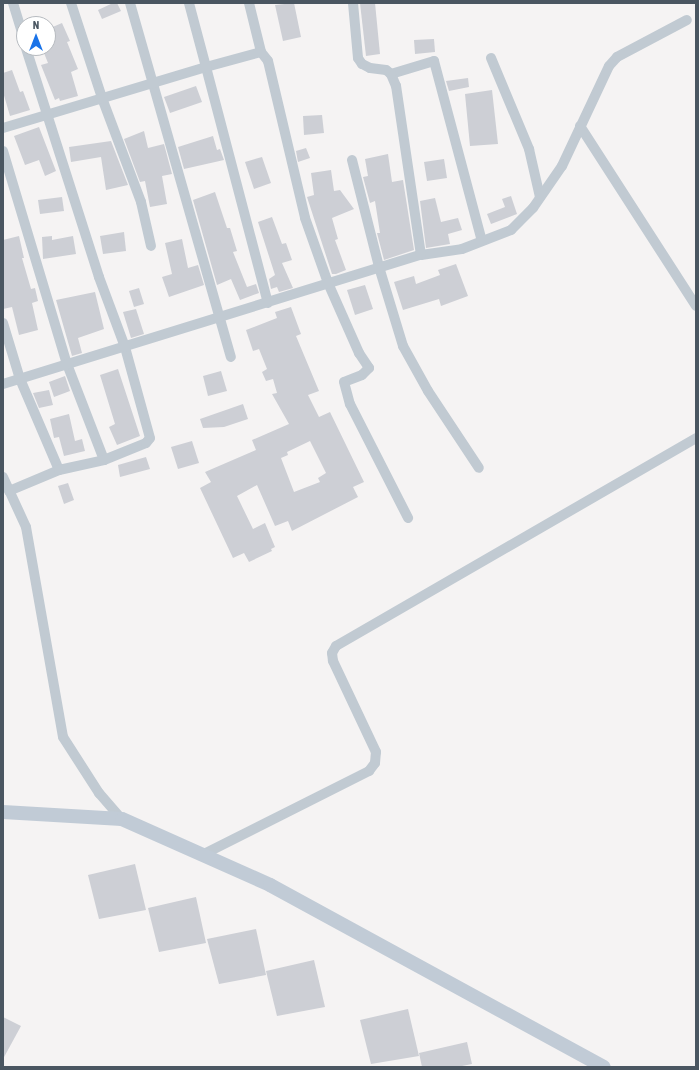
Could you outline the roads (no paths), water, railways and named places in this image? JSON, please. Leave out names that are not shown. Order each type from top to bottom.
[{"type":"street","points":[[13,3],[17,16]]},
{"type":"street","points":[[72,3],[102,98],[141,202],[151,246]]},
{"type":"street","points":[[130,3],[231,357]]},
{"type":"street","points":[[189,3],[268,302]]},
{"type":"street","points":[[249,3],[261,52],[268,61],[305,218],[328,283],[359,353],[369,368],[362,375],[344,382],[350,404],[408,518]]},
{"type":"street","points":[[353,3],[358,58],[362,64],[386,70],[392,74],[396,86],[421,255]]},
{"type":"street","points":[[3,384],[421,255],[462,249],[511,230],[540,198],[562,166],[606,72],[617,57],[687,20]]},
{"type":"street","points":[[3,128],[261,52]]},
{"type":"street","points":[[10,492],[59,470],[104,460],[146,443],[150,438],[125,347],[98,277],[29,56]]},
{"type":"street","points":[[491,58],[529,149],[540,198]]},
{"type":"street","points":[[392,74],[434,61],[482,241]]},
{"type":"street","points":[[580,126],[696,306]]},
{"type":"street","points":[[3,151],[67,364],[104,460]]},
{"type":"street","points":[[352,160],[379,268],[403,346],[428,391],[479,468]]},
{"type":"street","points":[[3,323],[20,379],[59,470]]},
{"type":"street","points":[[204,854],[369,771],[375,763],[376,752],[333,661],[332,653],[336,646],[696,438]]},
{"type":"street","points":[[3,477],[26,527],[63,737],[99,793],[122,819]]},
{"type":"street","points":[[3,812],[122,819],[204,854],[270,885],[604,1067]]}]
